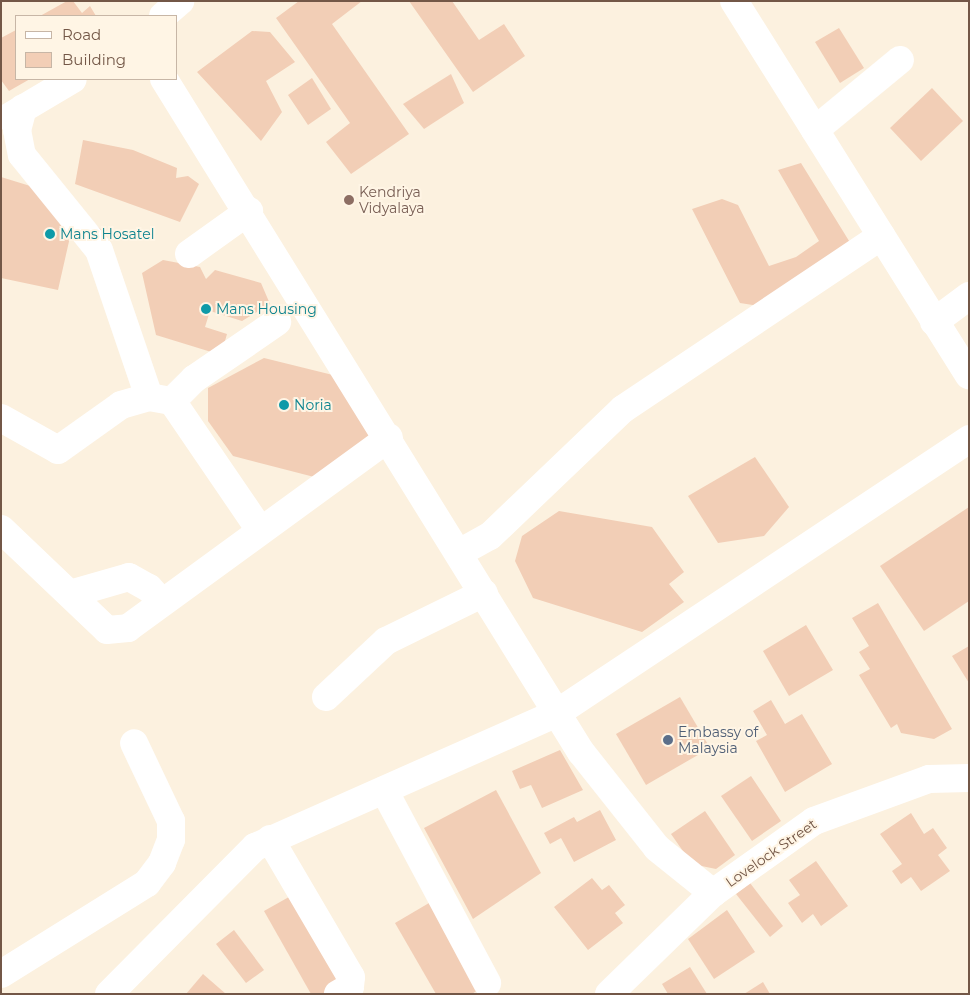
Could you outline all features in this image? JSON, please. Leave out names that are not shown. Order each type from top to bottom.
[{"type":"street","points":[[164,15],[180,1]]},
{"type":"street","points":[[734,1],[969,375]]},
{"type":"street","points":[[815,130],[900,60]]},
{"type":"street","points":[[71,80],[12,115],[22,155],[99,250],[160,399],[260,530]]},
{"type":"street","points":[[165,80],[249,211],[557,713],[657,848],[713,893]]},
{"type":"street","points":[[189,254],[249,211]]},
{"type":"street","points":[[459,553],[490,536],[623,409],[881,236]]},
{"type":"street","points":[[934,322],[969,296]]},
{"type":"street","points":[[1,418],[58,450],[121,405],[160,399],[194,379],[277,322]]},
{"type":"street","points":[[1,529],[108,630],[128,628],[160,600],[356,466],[389,438]]},
{"type":"street","points":[[109,994],[222,879],[270,839],[557,713],[969,439]]},
{"type":"street","points":[[70,594],[129,577],[149,588],[160,600]]},
{"type":"street","points":[[326,697],[386,642],[484,594]]},
{"type":"street","points":[[1,974],[147,883],[162,863],[171,840],[171,821],[134,743]]},
{"type":"street","name":"Lovelock Street","points":[[609,994],[713,893],[814,820],[929,779],[969,778]]},
{"type":"street","points":[[384,790],[487,983]]},
{"type":"street","points":[[270,839],[351,977],[350,987],[338,994]]},
{"type":"building","points":[[67,1],[73,1],[82,13],[90,6],[95,15],[42,15]]},
{"type":"building","points":[[299,1],[362,1],[332,24],[409,134],[351,174],[326,142],[350,123],[276,18]]},
{"type":"building","points":[[409,1],[452,1],[479,40],[504,24],[525,56],[473,92]]},
{"type":"building","points":[[839,28],[864,68],[840,83],[815,42]]},
{"type":"building","points":[[15,31],[15,80],[28,80],[9,91],[1,80],[1,38]]},
{"type":"building","points":[[252,31],[270,32],[295,62],[266,81],[282,112],[261,141],[197,72]]},
{"type":"building","points":[[451,74],[464,103],[424,129],[403,104]]},
{"type":"building","points":[[312,78],[331,109],[308,125],[288,95]]},
{"type":"building","points":[[932,88],[963,121],[921,161],[890,128]]},
{"type":"building","points":[[83,140],[133,150],[177,168],[176,178],[188,176],[199,184],[180,222],[75,184]]},
{"type":"building","points":[[801,163],[854,249],[765,307],[740,303],[692,209],[722,199],[738,205],[769,266],[796,257],[819,241],[778,170]]},
{"type":"building","name":"Mans Hosatel","points":[[1,177],[53,193],[102,230],[93,242],[70,237],[58,290],[1,278]]},
{"type":"building","name":"Mans Housing","points":[[163,260],[200,267],[206,279],[215,270],[261,283],[270,304],[242,321],[210,311],[205,327],[227,334],[221,355],[156,335],[142,273]]},
{"type":"building","name":"Noria","points":[[264,358],[345,378],[377,437],[322,479],[233,456],[208,421],[208,388]]},
{"type":"building","points":[[755,457],[789,507],[764,536],[718,543],[688,496]]},
{"type":"building","points":[[969,507],[969,601],[924,631],[880,566]]},
{"type":"building","points":[[559,511],[652,527],[684,572],[669,584],[684,602],[642,632],[533,598],[515,561],[522,536]]},
{"type":"building","points":[[878,603],[952,729],[934,739],[901,733],[897,724],[891,728],[859,675],[870,669],[859,652],[869,646],[852,618]]},
{"type":"building","points":[[806,625],[833,670],[789,696],[763,651]]},
{"type":"building","points":[[969,646],[969,683],[952,656]]},
{"type":"building","points":[[680,697],[710,748],[646,785],[616,734]]},
{"type":"building","points":[[771,700],[785,724],[802,714],[832,764],[785,792],[756,741],[767,735],[753,711]]},
{"type":"building","points":[[560,750],[583,790],[542,808],[531,785],[520,789],[512,771]]},
{"type":"building","points":[[751,776],[781,821],[752,841],[721,796]]},
{"type":"building","points":[[496,790],[541,873],[473,919],[424,828]]},
{"type":"building","points":[[600,810],[616,840],[574,862],[561,838],[550,844],[544,833],[574,817],[577,822]]},
{"type":"building","points":[[705,811],[735,855],[716,869],[692,864],[671,834]]},
{"type":"building","points":[[911,813],[924,834],[933,828],[947,848],[938,855],[950,871],[921,891],[911,877],[901,884],[892,871],[902,864],[880,834]]},
{"type":"building","points":[[816,861],[848,906],[821,926],[813,914],[802,923],[788,903],[800,895],[789,880]]},
{"type":"building","points":[[592,878],[602,890],[609,885],[625,905],[615,913],[623,923],[588,950],[554,907]]},
{"type":"building","points":[[750,883],[783,926],[770,937],[736,894]]},
{"type":"building","points":[[296,893],[347,982],[326,994],[311,994],[264,911]]},
{"type":"building","points":[[429,903],[479,989],[472,994],[436,994],[395,923]]},
{"type":"building","points":[[727,910],[755,952],[714,979],[688,939]]},
{"type":"building","points":[[234,930],[264,970],[246,983],[216,944]]},
{"type":"building","points":[[690,967],[707,994],[668,994],[662,984]]},
{"type":"building","points":[[203,974],[226,994],[186,994]]},
{"type":"building","points":[[763,982],[770,994],[744,994]]},
{"type":"place","name":"Kendriya Vidyalaya","points":[[349,200]]},
{"type":"place","name":"Mans Hosatel","points":[[50,234]]},
{"type":"place","name":"Mans Housing","points":[[206,309]]},
{"type":"place","name":"Noria","points":[[284,405]]},
{"type":"place","name":"Embassy of Malaysia","points":[[668,740]]}]
